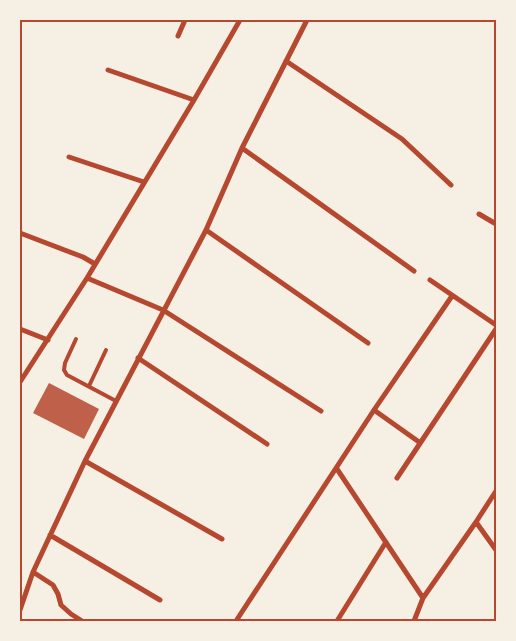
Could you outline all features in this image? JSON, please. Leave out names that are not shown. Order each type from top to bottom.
[{"type":"street","points":[[178,36],[185,20]]},
{"type":"street","points":[[20,382],[87,278],[240,20]]},
{"type":"street","points":[[20,610],[33,572],[85,461],[162,310],[206,230],[242,148],[306,20]]},
{"type":"street","points":[[286,62],[402,139],[451,186]]},
{"type":"street","points":[[108,70],[194,100]]},
{"type":"street","points":[[242,148],[414,271]]},
{"type":"street","points":[[69,157],[144,182]]},
{"type":"street","points":[[479,214],[496,224]]},
{"type":"street","points":[[206,230],[368,343]]},
{"type":"street","points":[[20,233],[83,257],[95,264]]},
{"type":"street","points":[[87,278],[162,310],[321,411]]},
{"type":"street","points":[[430,280],[496,325]]},
{"type":"street","points":[[236,621],[374,410],[452,296]]},
{"type":"street","points":[[20,329],[48,340]]},
{"type":"street","points":[[397,478],[496,329]]},
{"type":"street","points":[[138,358],[267,444]]},
{"type":"street","points":[[374,410],[420,442]]},
{"type":"street","points":[[85,461],[222,539]]},
{"type":"street","points":[[337,469],[423,598]]},
{"type":"street","points":[[414,621],[423,598],[496,491]]},
{"type":"street","points":[[476,522],[496,550]]},
{"type":"street","points":[[50,536],[160,600]]},
{"type":"street","points":[[337,621],[386,542]]},
{"type":"street","points":[[33,572],[53,585],[61,606],[82,621]]},
{"type":"lane","points":[[76,339],[65,363],[64,370],[67,374],[116,401]]},
{"type":"lane","points":[[89,386],[106,350]]},
{"type":"building","points":[[49,383],[99,409],[84,439],[33,413]]}]
